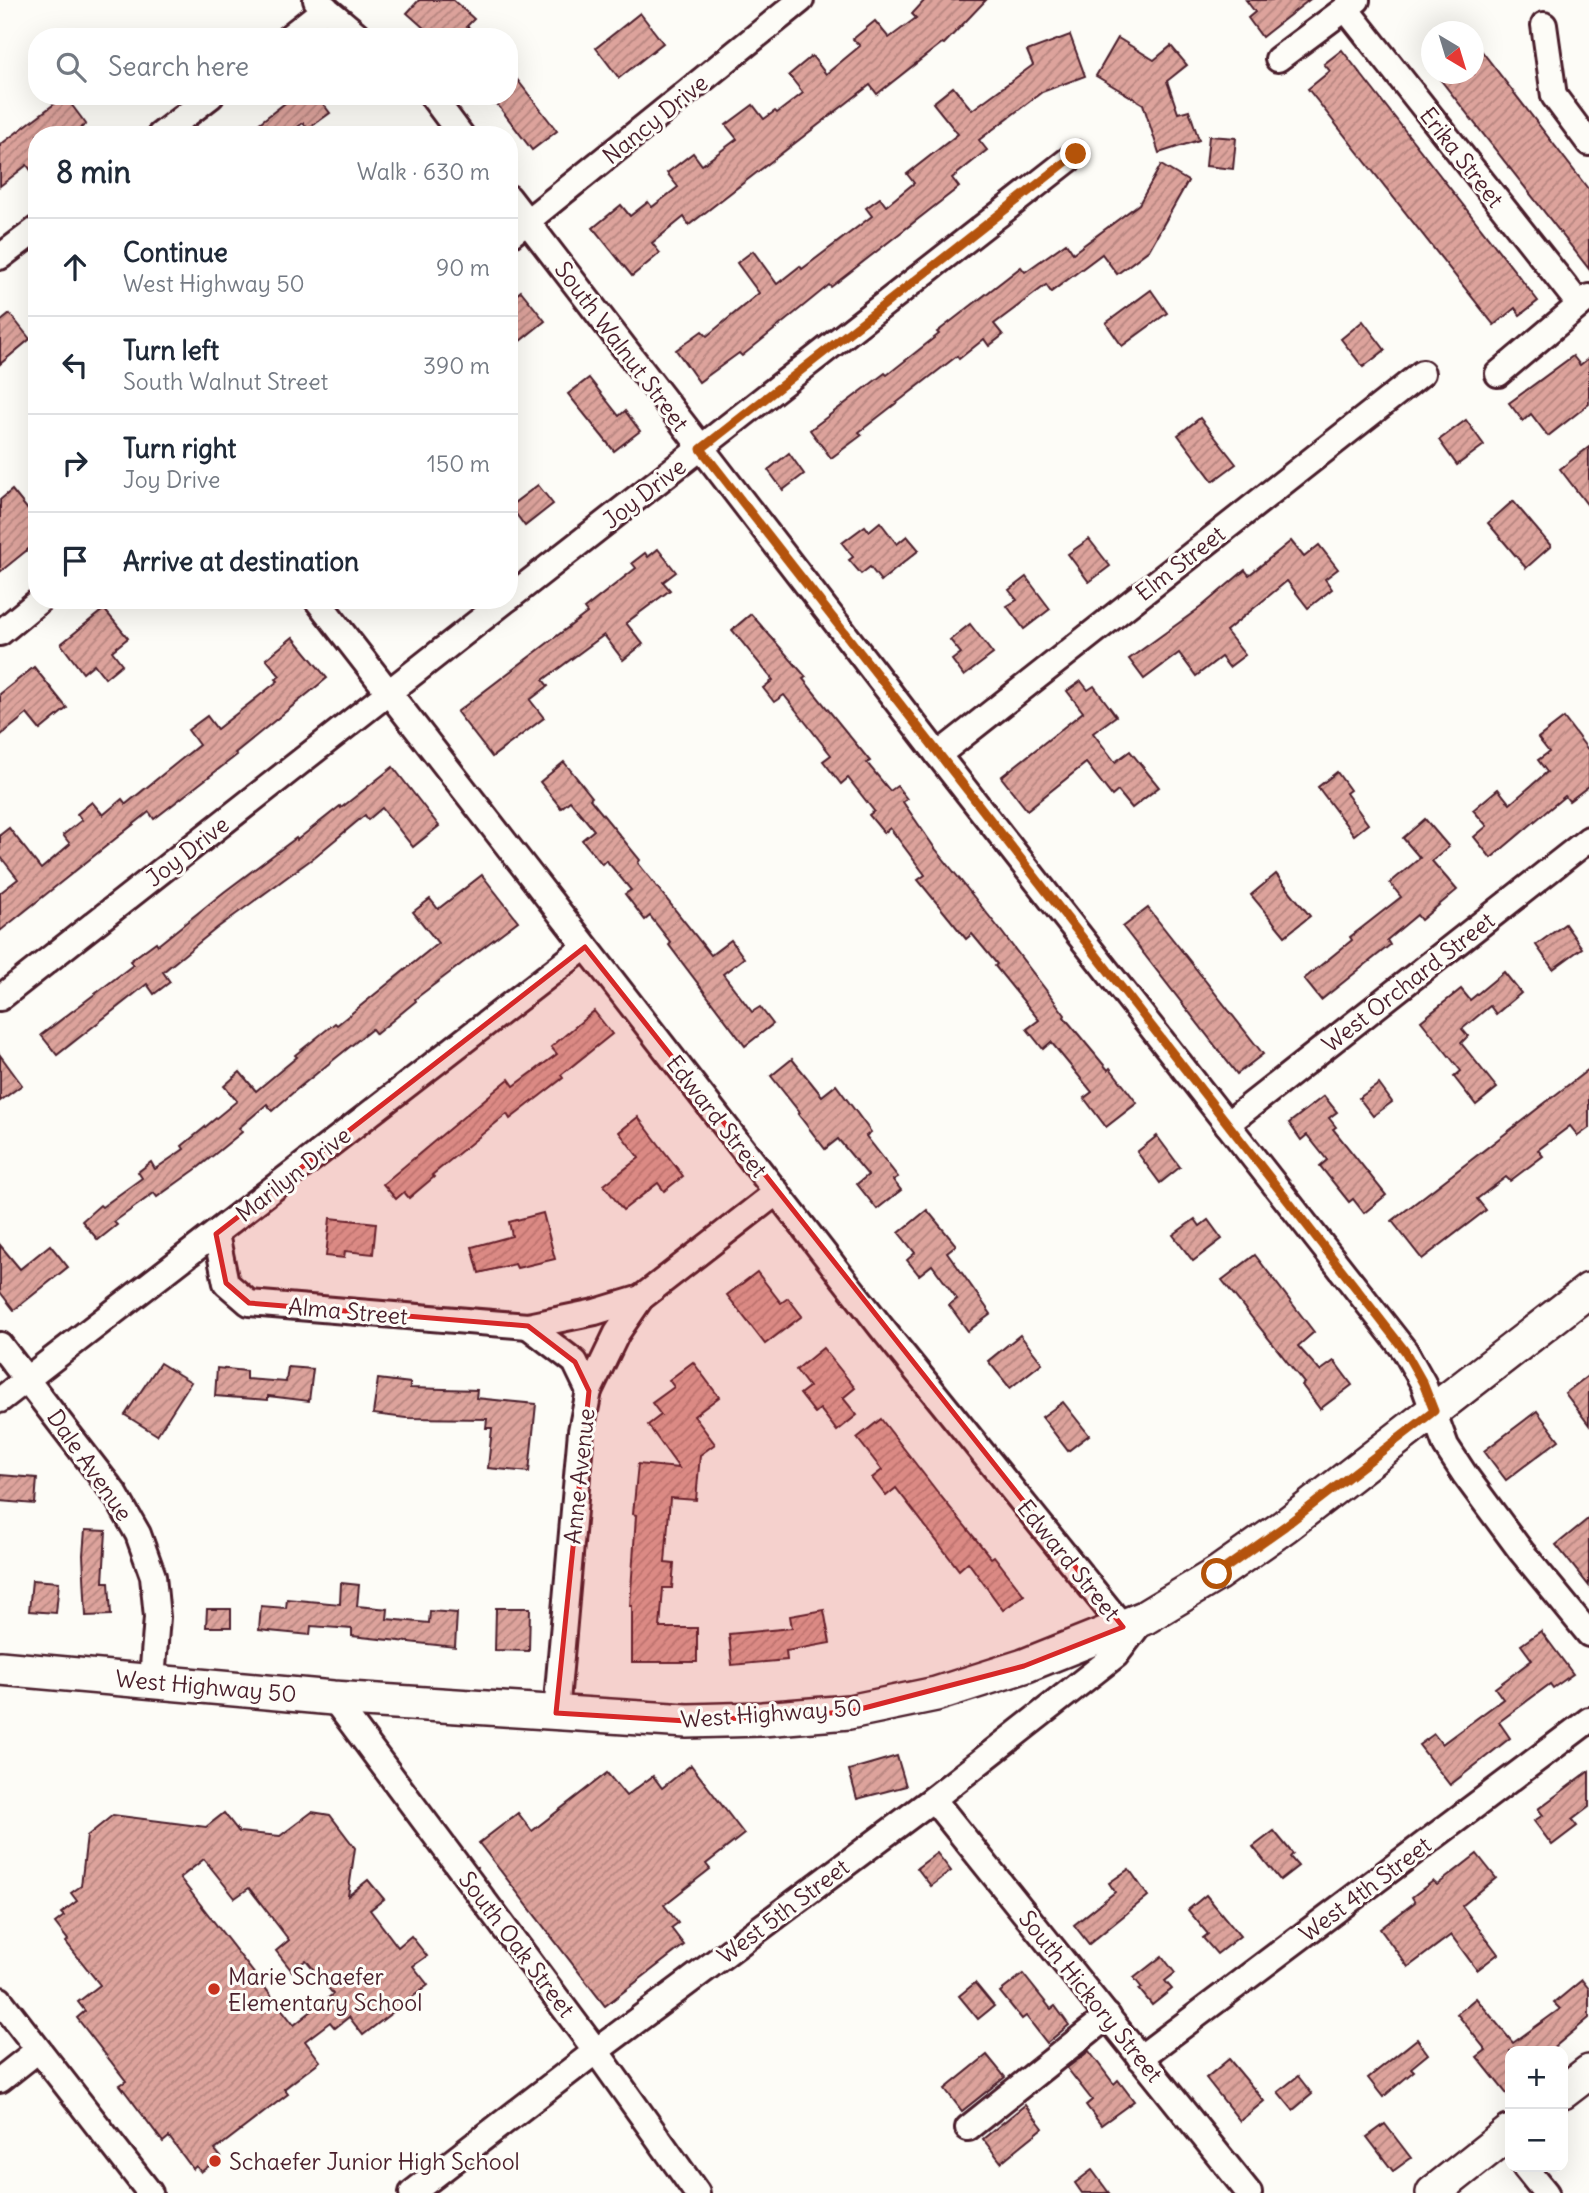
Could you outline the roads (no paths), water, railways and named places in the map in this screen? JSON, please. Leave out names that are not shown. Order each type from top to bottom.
[{"type":"main road","name":"West Highway 50","points":[[0,1668],[333,1698],[687,1721],[762,1719],[849,1712],[936,1693],[1024,1666],[1134,1622],[1217,1574],[1285,1526],[1589,1290]]},
{"type":"main road","points":[[1568,2088],[1589,2073]]},
{"type":"main road","points":[[1433,2193],[1505,2141]]},
{"type":"street","name":"Nancy Drive","points":[[518,229],[801,0]]},
{"type":"street","points":[[298,28],[321,4],[349,28]]},
{"type":"street","points":[[1278,59],[1352,4]]},
{"type":"street","name":"Erika Street","points":[[1352,4],[1584,301]]},
{"type":"street","points":[[1544,25],[1554,96],[1589,143]]},
{"type":"street","points":[[172,126],[199,105]]},
{"type":"street","points":[[439,105],[454,126]]},
{"type":"street","name":"Joy Drive","points":[[518,591],[1076,154]]},
{"type":"street","name":"South Walnut Street","points":[[518,229],[701,449],[1405,1351],[1423,1383],[1446,1446],[1521,1552],[1589,1634]]},
{"type":"street","points":[[0,257],[28,236]]},
{"type":"street","points":[[1498,373],[1584,301]]},
{"type":"street","name":"Elm Street","points":[[938,755],[1422,373]]},
{"type":"street","points":[[0,632],[29,609]]},
{"type":"street","name":"Edward Street","points":[[324,609],[881,1326],[1134,1622]]},
{"type":"street","name":"Joy Drive","points":[[0,998],[495,609]]},
{"type":"street","name":"West Orchard Street","points":[[1227,1124],[1589,839]]},
{"type":"street","name":"Marilyn Drive","points":[[0,1400],[585,947]]},
{"type":"street","name":"Anne Avenue","points":[[556,1713],[582,1431],[589,1391],[617,1333],[641,1298],[777,1192]]},
{"type":"street","name":"Alma Street","points":[[216,1234],[226,1283],[249,1303],[528,1326],[595,1312],[641,1298]]},
{"type":"street","points":[[528,1326],[575,1362],[589,1391]]},
{"type":"street","name":"Dale Avenue","points":[[0,1345],[115,1494],[138,1534],[152,1576],[157,1617],[152,1680]]},
{"type":"street","name":"West 5th Street","points":[[412,2193],[596,2051],[933,1799],[1116,1655],[1134,1622]]},
{"type":"street","name":"South Oak Street","points":[[333,1698],[596,2051],[697,2193]]},
{"type":"street","name":"West 4th Street","points":[[1140,2057],[1589,1720]]},
{"type":"street","name":"South Hickory Street","points":[[933,1799],[1249,2193]]},
{"type":"street","points":[[0,2000],[150,2193]]},
{"type":"street","points":[[968,2129],[1108,2016]]},
{"type":"street","points":[[0,2080],[38,2050]]},
{"type":"street","points":[[1529,2172],[1546,2193]]},
{"type":"place","name":"Marie Schaefer Elementary School","points":[[214,1989]]},
{"type":"place","name":"Schaefer Junior High School","points":[[215,2161]]}]
